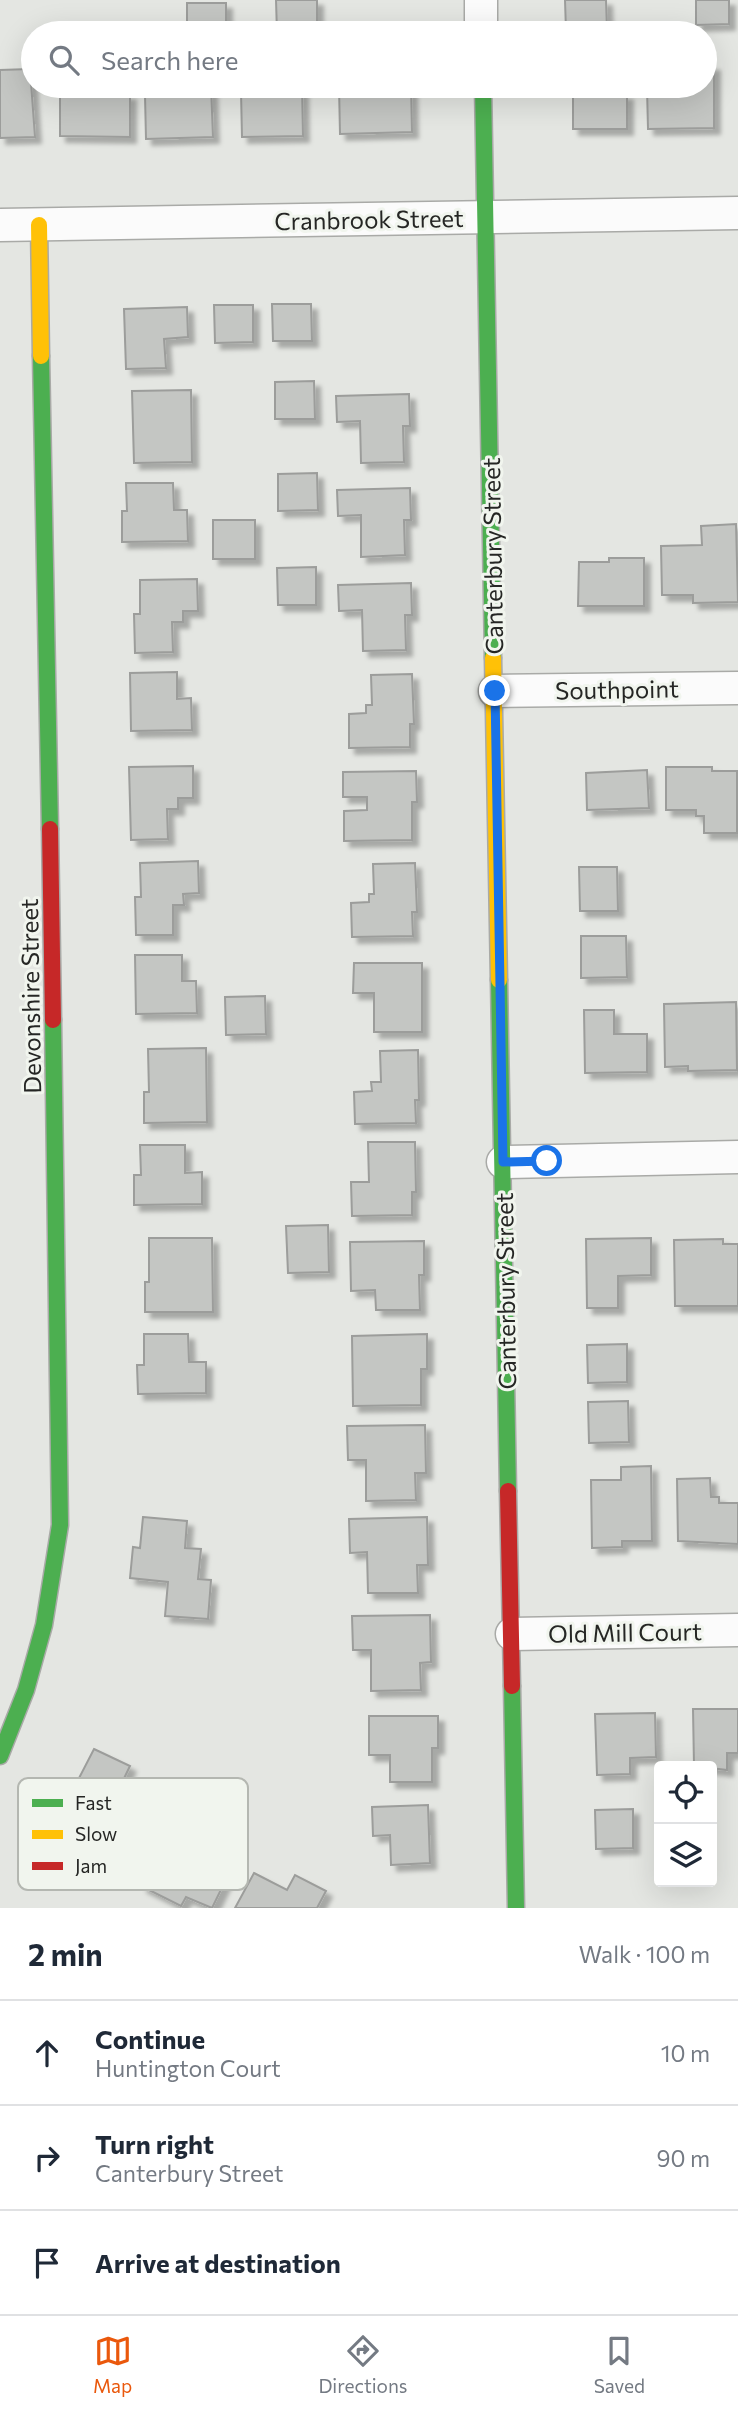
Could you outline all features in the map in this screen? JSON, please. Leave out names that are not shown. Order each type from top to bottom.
[{"type":"street","points":[[481,0],[481,21]]},
{"type":"street","name":"Canterbury Street","points":[[483,98],[516,1908]]},
{"type":"street","name":"Cranbrook Street","points":[[0,225],[738,213]]},
{"type":"street","name":"Devonshire Street","points":[[0,1756],[28,1690],[50,1614],[61,1536],[39,225]]},
{"type":"street","name":"Southpoint","points":[[495,691],[738,688]]},
{"type":"street","points":[[503,1162],[738,1157]]},
{"type":"street","name":"Old Mill Court","points":[[512,1634],[738,1630]]},
{"type":"building","points":[[276,0],[317,0],[317,21],[277,21]]},
{"type":"building","points":[[565,0],[606,0],[607,21],[566,21]]},
{"type":"building","points":[[696,0],[729,0],[729,24],[696,21]]},
{"type":"building","points":[[187,3],[226,3],[226,21],[187,21]]},
{"type":"building","points":[[21,69],[21,98],[32,98],[35,137],[0,138],[0,70]]},
{"type":"building","points":[[60,98],[130,98],[130,137],[60,136]]},
{"type":"building","points":[[145,98],[211,98],[213,137],[146,139]]},
{"type":"building","points":[[241,98],[302,98],[303,136],[242,137]]},
{"type":"building","points":[[339,98],[411,98],[412,132],[340,134]]},
{"type":"building","points":[[573,98],[627,98],[627,129],[573,129]]},
{"type":"building","points":[[647,98],[714,98],[714,128],[648,129]]},
{"type":"building","points":[[272,304],[311,304],[312,341],[273,341]]},
{"type":"building","points":[[214,305],[253,305],[253,342],[215,343]]},
{"type":"building","points":[[187,307],[188,337],[164,339],[166,368],[126,369],[124,309]]},
{"type":"building","points":[[314,381],[315,419],[275,419],[275,382]]},
{"type":"building","points":[[191,390],[192,462],[134,463],[132,391]]},
{"type":"building","points":[[409,394],[410,426],[403,426],[404,462],[361,463],[360,421],[337,422],[336,396]]},
{"type":"building","points":[[317,473],[318,510],[278,511],[278,474]]},
{"type":"building","points":[[126,483],[173,483],[174,510],[187,510],[188,541],[122,542],[122,511],[127,511]]},
{"type":"building","points":[[410,488],[411,520],[404,520],[405,555],[361,557],[361,515],[338,516],[337,490]]},
{"type":"building","points":[[213,520],[255,520],[255,559],[213,559]]},
{"type":"building","points":[[736,524],[738,602],[693,603],[693,595],[662,595],[661,546],[702,545],[701,526]]},
{"type":"building","points":[[609,558],[644,558],[644,606],[578,606],[579,562],[609,562]]},
{"type":"building","points":[[316,567],[316,605],[278,605],[277,568]]},
{"type":"building","points":[[197,579],[198,611],[183,611],[183,622],[172,622],[173,652],[135,653],[134,614],[140,614],[140,580]]},
{"type":"building","points":[[411,583],[412,615],[405,615],[406,650],[363,651],[362,610],[339,611],[338,585]]},
{"type":"building","points":[[177,672],[177,699],[191,698],[192,730],[131,731],[130,673]]},
{"type":"building","points":[[412,674],[414,724],[410,724],[410,747],[349,748],[349,714],[366,713],[366,705],[372,705],[371,675]]},
{"type":"building","points":[[193,766],[193,798],[178,798],[178,809],[167,809],[168,839],[131,840],[129,767]]},
{"type":"building","points":[[666,767],[712,767],[712,771],[737,771],[737,833],[704,833],[704,816],[696,816],[696,810],[666,810]]},
{"type":"building","points":[[647,770],[649,808],[587,810],[586,773]]},
{"type":"building","points":[[416,771],[417,802],[412,802],[412,840],[344,841],[344,811],[367,810],[367,797],[343,797],[343,772]]},
{"type":"building","points":[[198,861],[199,893],[183,894],[184,905],[173,905],[173,935],[136,935],[135,897],[141,897],[140,863]]},
{"type":"building","points":[[415,863],[417,912],[412,912],[413,936],[352,937],[351,903],[369,902],[369,894],[374,894],[373,864]]},
{"type":"building","points":[[579,867],[617,867],[618,911],[580,911]]},
{"type":"building","points":[[581,936],[626,936],[627,977],[581,978]]},
{"type":"building","points":[[135,955],[182,955],[182,981],[196,981],[197,1013],[136,1014]]},
{"type":"building","points":[[354,963],[422,963],[422,1032],[374,1032],[374,993],[353,993]]},
{"type":"building","points":[[265,996],[266,1034],[226,1035],[225,997]]},
{"type":"building","points":[[736,1002],[737,1070],[688,1071],[688,1066],[665,1067],[664,1004]]},
{"type":"building","points":[[584,1010],[614,1010],[614,1034],[647,1034],[647,1072],[585,1073]]},
{"type":"building","points":[[206,1048],[207,1122],[144,1123],[144,1092],[149,1092],[148,1049]]},
{"type":"building","points":[[418,1050],[419,1100],[415,1100],[416,1123],[355,1124],[354,1092],[372,1091],[371,1082],[381,1082],[380,1051]]},
{"type":"building","points":[[368,1142],[415,1142],[416,1192],[412,1192],[412,1215],[352,1216],[351,1182],[369,1182]]},
{"type":"building","points":[[140,1145],[185,1145],[185,1173],[202,1172],[202,1204],[134,1205],[134,1175],[141,1175]]},
{"type":"building","points":[[328,1225],[329,1272],[288,1273],[286,1226]]},
{"type":"building","points":[[149,1238],[212,1238],[213,1312],[145,1312],[145,1282],[149,1282]]},
{"type":"building","points":[[651,1238],[651,1275],[618,1276],[618,1308],[587,1308],[586,1239]]},
{"type":"building","points":[[723,1239],[723,1244],[738,1244],[738,1306],[675,1306],[674,1240]]},
{"type":"building","points":[[424,1241],[424,1275],[419,1275],[420,1310],[376,1310],[375,1290],[351,1291],[350,1242]]},
{"type":"building","points":[[144,1334],[188,1334],[189,1362],[206,1362],[206,1393],[138,1394],[137,1365],[144,1365]]},
{"type":"building","points":[[427,1334],[427,1369],[421,1369],[421,1405],[353,1406],[352,1336]]},
{"type":"building","points":[[627,1344],[627,1382],[588,1383],[587,1345]]},
{"type":"building","points":[[628,1401],[629,1442],[589,1443],[588,1402]]},
{"type":"building","points":[[425,1425],[426,1473],[415,1473],[416,1500],[366,1501],[366,1460],[348,1460],[347,1426]]},
{"type":"building","points":[[651,1466],[652,1541],[622,1541],[622,1547],[592,1548],[591,1480],[621,1480],[621,1467]]},
{"type":"building","points":[[710,1478],[711,1497],[719,1497],[719,1503],[738,1503],[738,1544],[678,1541],[677,1479]]},
{"type":"building","points":[[143,1517],[187,1521],[185,1548],[201,1549],[198,1579],[211,1580],[208,1619],[165,1616],[168,1582],[130,1578],[133,1547],[140,1548]]},
{"type":"building","points":[[427,1517],[428,1565],[417,1565],[418,1593],[368,1593],[367,1552],[350,1553],[349,1519]]},
{"type":"building","points":[[430,1615],[431,1662],[420,1663],[421,1690],[371,1691],[371,1650],[353,1650],[352,1616]]},
{"type":"building","points":[[693,1709],[738,1709],[738,1753],[727,1753],[727,1770],[717,1769],[717,1761],[694,1761]]},
{"type":"building","points":[[655,1713],[656,1757],[630,1758],[630,1774],[597,1775],[595,1714]]},
{"type":"building","points":[[369,1716],[438,1716],[438,1748],[432,1748],[432,1782],[390,1782],[390,1755],[369,1755]]},
{"type":"building","points":[[94,1749],[130,1766],[124,1778],[79,1778]]},
{"type":"building","points":[[428,1805],[430,1863],[391,1865],[390,1835],[373,1836],[372,1807]]},
{"type":"building","points":[[633,1809],[633,1848],[596,1849],[595,1810]]},
{"type":"building","points":[[254,1873],[287,1890],[295,1875],[326,1891],[317,1908],[235,1908],[245,1890],[248,1890]]},
{"type":"building","points":[[149,1890],[221,1890],[212,1908],[186,1897],[181,1906]]},
{"type":"traffic: fast","points":[[483,98],[493,658]]},
{"type":"traffic: fast","points":[[41,356],[50,829]]},
{"type":"traffic: fast","points":[[499,980],[508,1491]]},
{"type":"traffic: fast","points":[[0,1756],[26,1690],[44,1625],[60,1525],[53,1020]]},
{"type":"traffic: fast","points":[[512,1686],[516,1908]]},
{"type":"traffic: slow","points":[[39,225],[41,356]]},
{"type":"traffic: slow","points":[[493,658],[499,980]]},
{"type":"traffic: jam","points":[[50,829],[53,1020]]},
{"type":"traffic: jam","points":[[508,1491],[512,1686]]},
{"type":"route","points":[[495,691],[503,1162],[547,1161]]}]
